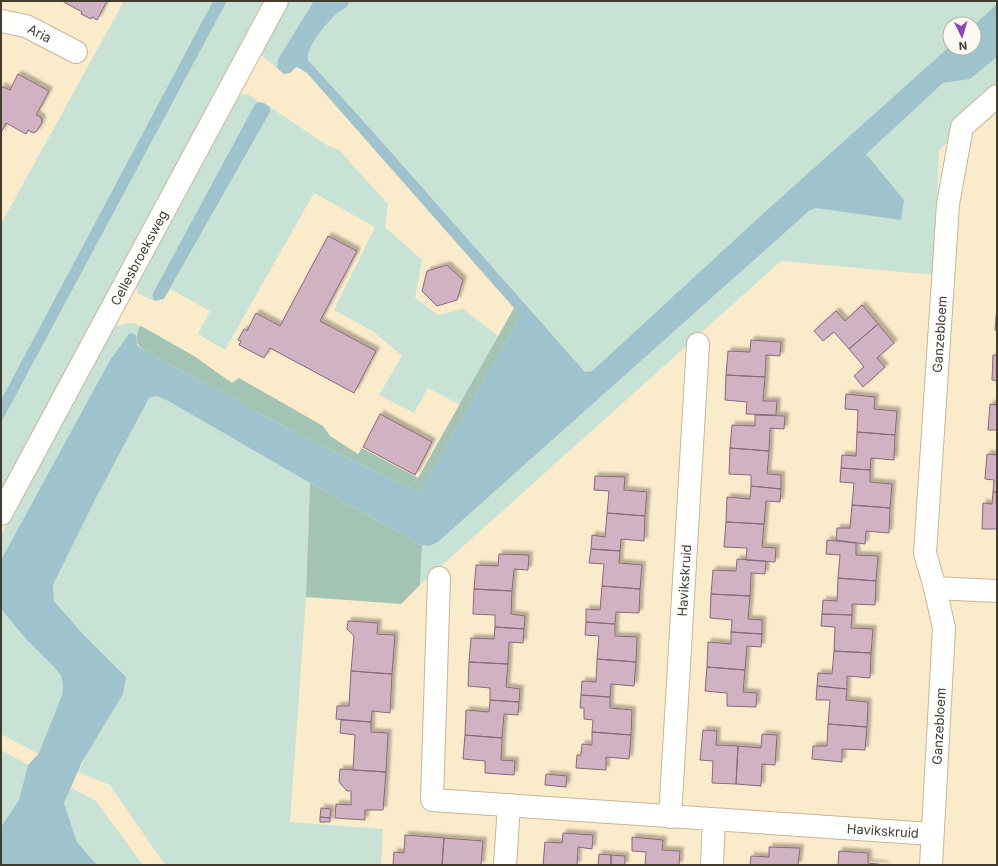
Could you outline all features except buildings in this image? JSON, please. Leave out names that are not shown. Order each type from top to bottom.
[{"type":"street","name":"Cellesbroeksweg","points":[[1,514],[277,1]]},
{"type":"street","name":"Aria","points":[[1,21],[26,26],[76,52]]},
{"type":"street","name":"Ganzebloem","points":[[931,865],[944,628],[925,553],[948,204],[962,127],[997,96]]},
{"type":"street","name":"Havikskruid","points":[[670,817],[698,344]]},
{"type":"street","name":"Havikskruid","points":[[439,578],[432,800],[932,834]]},
{"type":"street","points":[[935,588],[997,591]]},
{"type":"street","points":[[505,865],[509,805]]},
{"type":"street","points":[[712,865],[714,820]]},
{"type":"green space","points":[[124,1],[213,1],[1,400],[1,224]]},
{"type":"green space","points":[[227,1],[263,1],[1,496],[1,423]]},
{"type":"green space","points":[[289,1],[314,1],[278,59],[277,68],[263,57],[261,53]]},
{"type":"green space","points":[[350,1],[997,1],[997,4],[982,18],[982,16],[942,16],[942,53],[767,210],[592,371],[585,372],[308,60],[310,48],[324,27],[347,7]]},
{"type":"green space","points":[[997,57],[997,100],[962,127],[939,150],[934,275],[781,261],[420,585],[422,545],[429,546],[438,542],[809,211],[816,208],[904,200],[865,154],[943,83],[970,79]]},
{"type":"green space","points":[[247,94],[258,102],[255,104],[152,295],[155,301],[138,294],[136,286],[240,95]]},
{"type":"green space","points":[[270,107],[328,146],[339,150],[388,204],[385,227],[422,260],[415,298],[438,315],[463,309],[498,336],[460,405],[428,388],[414,413],[379,395],[402,356],[374,332],[334,310],[375,227],[314,193],[225,350],[198,334],[210,311],[170,289],[270,112]]},
{"type":"green space","points":[[514,308],[518,313],[518,321],[420,492],[311,441],[142,349],[136,338],[140,326],[143,327],[194,356],[232,383],[239,378],[323,426],[330,436],[358,454],[362,448],[418,478]]},
{"type":"green space","points":[[134,323],[140,326],[136,335],[131,333],[129,334],[110,360],[1,560],[1,535],[109,332],[117,326]]},
{"type":"green space","points":[[157,396],[170,402],[310,483],[306,597],[290,822],[383,829],[381,865],[165,865],[110,785],[78,772],[126,677],[82,633],[54,601],[53,585],[145,404],[149,398]]},
{"type":"green space","points":[[310,483],[422,545],[420,585],[401,604],[306,597]]},
{"type":"green space","points":[[1,609],[25,638],[61,676],[63,685],[62,695],[39,754],[1,734]]},
{"type":"green space","points":[[1,750],[28,765],[19,800],[1,827]]},
{"type":"green space","points":[[70,787],[96,801],[143,865],[97,865],[77,842],[64,803]]},
{"type":"water","points":[[213,1],[227,1],[1,423],[1,400]]},
{"type":"water","points":[[314,1],[350,1],[347,7],[324,27],[314,41],[310,48],[308,60],[585,372],[592,371],[767,210],[942,53],[942,56],[982,56],[982,18],[997,4],[997,57],[970,79],[943,83],[866,154],[904,200],[901,220],[816,208],[809,211],[438,542],[429,546],[422,545],[310,483],[170,402],[157,396],[149,398],[96,498],[53,585],[54,601],[82,633],[126,677],[123,694],[82,762],[64,803],[77,842],[97,865],[1,865],[1,827],[19,800],[28,765],[39,753],[62,695],[63,685],[61,676],[54,667],[25,638],[1,609],[1,560],[110,360],[129,334],[131,333],[136,335],[137,345],[142,349],[311,441],[420,492],[518,321],[518,313],[514,308],[307,73],[296,67],[290,73],[284,74],[277,68],[278,59]]},
{"type":"water","points":[[258,102],[264,103],[270,107],[270,112],[164,299],[155,301],[152,295],[255,104]]}]
